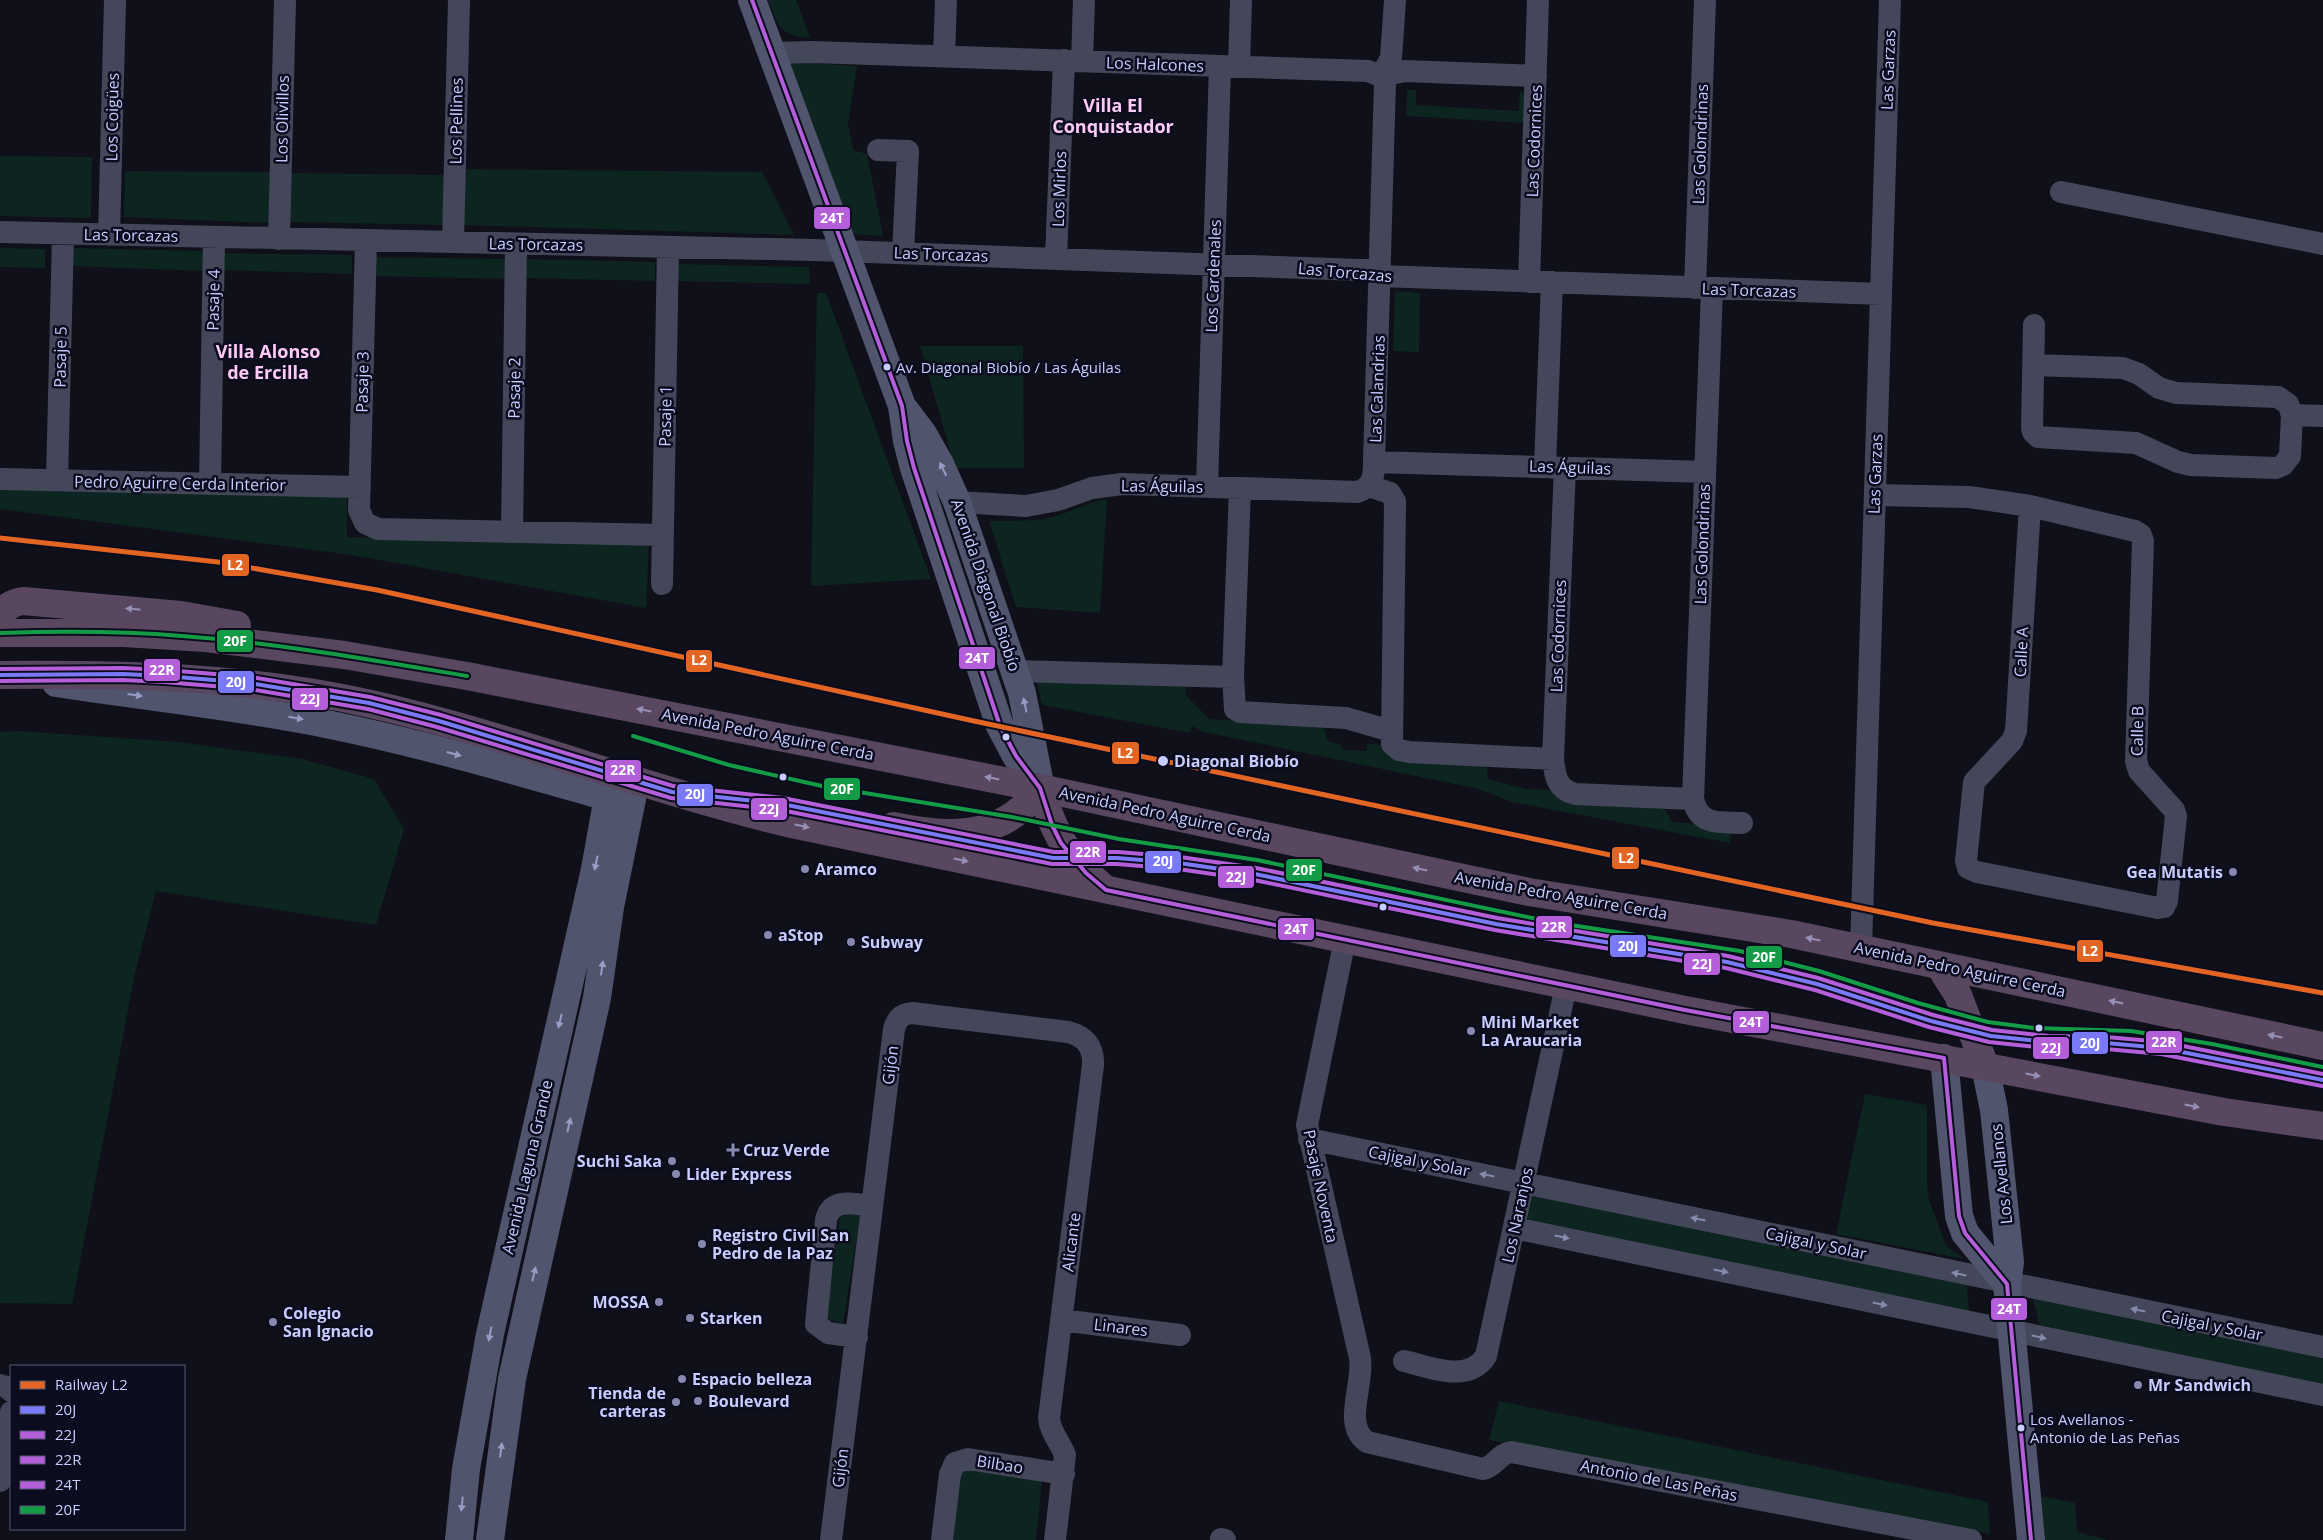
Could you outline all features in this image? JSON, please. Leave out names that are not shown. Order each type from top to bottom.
[{"type":"highway","points":[[0,619],[6,608],[23,601],[105,606],[224,622],[344,655]]},
{"type":"highway","name":"Avenida Pedro Aguirre Cerda","points":[[0,633],[171,635],[252,642],[344,655],[467,676],[1040,788],[1529,892],[1791,934],[2323,1046]]},
{"type":"highway","points":[[0,675],[123,674],[165,676],[250,683],[369,703],[439,721],[672,792],[787,823],[1694,1012],[2224,1112],[2323,1126]]},
{"type":"highway","points":[[672,792],[782,804],[928,834],[959,833],[990,827],[1012,817],[1029,803],[1040,788]]},
{"type":"highway","points":[[1040,788],[1052,824],[1061,843],[1086,874],[1106,890]]},
{"type":"highway","points":[[1940,965],[1958,995],[1985,1066]]},
{"type":"main road","name":"Avenida Diagonal Biobío","points":[[752,0],[902,406],[907,441],[914,468],[989,688],[1000,726],[1016,756],[1040,788]]},
{"type":"main road","name":"Avenida Diagonal Biobío","points":[[902,406],[923,434],[940,464],[957,502],[1016,671],[1034,744],[1040,788]]},
{"type":"main road","points":[[0,675],[326,724],[419,745],[620,798],[672,792]]},
{"type":"main road","name":"Avenida Laguna Grande","points":[[459,1540],[466,1468],[490,1334],[595,870],[620,798]]},
{"type":"main road","name":"Avenida Laguna Grande","points":[[490,1540],[512,1379],[597,998],[610,907],[620,798]]},
{"type":"main road","points":[[1944,1058],[1959,1216],[1965,1233],[2007,1284]]},
{"type":"main road","name":"Los Avellanos","points":[[1985,1066],[1994,1110],[2010,1262],[2007,1284],[2031,1540]]},
{"type":"street","name":"Los Coigües","points":[[109,235],[115,0]]},
{"type":"street","name":"Los Olivillos","points":[[279,239],[285,0]]},
{"type":"street","name":"Los Pellines","points":[[452,242],[459,0]]},
{"type":"street","points":[[944,56],[946,0]]},
{"type":"street","name":"Los Mirlos","points":[[1056,258],[1073,61],[1084,0]]},
{"type":"street","name":"Los Cardenales","points":[[1207,487],[1214,264],[1229,66],[1241,0]]},
{"type":"street","points":[[1381,76],[1391,58],[1395,0]]},
{"type":"street","name":"Las Codornices","points":[[1529,282],[1538,0]]},
{"type":"street","name":"Las Golondrinas","points":[[1693,799],[1705,472],[1703,288],[1705,0]]},
{"type":"street","name":"Las Garzas","points":[[1861,949],[1890,0]]},
{"type":"street","name":"Los Halcones","points":[[772,53],[812,52],[1368,71],[1381,76],[1405,71],[1536,76]]},
{"type":"street","name":"Las Calandrias","points":[[1369,486],[1373,480],[1381,276],[1386,90],[1381,76]]},
{"type":"street","points":[[878,150],[908,151],[904,253]]},
{"type":"street","points":[[2061,192],[2323,244]]},
{"type":"street","name":"Las Torcazas","points":[[0,232],[1056,258],[1368,270],[1381,276],[1881,294]]},
{"type":"street","name":"Pasaje 5","points":[[58,480],[63,234]]},
{"type":"street","name":"Pasaje 4","points":[[210,484],[214,237]]},
{"type":"street","name":"Pasaje 3","points":[[366,240],[359,510],[364,523],[378,528],[512,532]]},
{"type":"street","name":"Pasaje 2","points":[[512,532],[516,244]]},
{"type":"street","name":"Pasaje 1","points":[[662,584],[668,247]]},
{"type":"street","name":"Las Codornices","points":[[1552,282],[1555,466],[1553,759],[1556,779],[1566,792],[1576,794],[1693,799]]},
{"type":"street","points":[[2034,324],[2032,428],[2038,438],[2136,443],[2178,462],[2191,465],[2276,468],[2283,465],[2290,456],[2292,415],[2288,404],[2278,397],[2176,393],[2159,388],[2139,374],[2123,368],[2034,365]]},
{"type":"street","points":[[2292,415],[2323,416]]},
{"type":"street","name":"Las Águilas","points":[[1374,462],[1705,472]]},
{"type":"street","name":"Pedro Aguirre Cerda Interior","points":[[0,479],[360,487]]},
{"type":"street","name":"Las Águilas","points":[[957,502],[1026,506],[1058,500],[1092,488],[1105,486],[1357,492],[1369,486]]},
{"type":"street","points":[[1369,486],[1390,494],[1395,501],[1392,744],[1399,750],[1409,752],[1553,759]]},
{"type":"street","points":[[1240,488],[1233,677],[1233,703],[1235,708],[1240,712],[1346,718],[1391,731]]},
{"type":"street","points":[[1874,495],[1969,498],[2030,506]]},
{"type":"street","name":"Calle B","points":[[2030,506],[2135,531],[2141,535],[2143,541],[2136,761],[2139,771],[2174,810],[2177,826],[2167,901],[2164,906],[2158,908]]},
{"type":"street","name":"Calle A","points":[[2030,506],[2016,731],[2012,741],[1974,782],[1966,860],[1968,868],[1978,872],[2158,908]]},
{"type":"street","points":[[512,532],[663,535]]},
{"type":"street","points":[[1016,671],[1233,677]]},
{"type":"street","points":[[1693,799],[1699,814],[1705,820],[1742,823]]},
{"type":"street","name":"Pasaje Noventa","points":[[1345,939],[1309,1110],[1309,1139],[1360,1358],[1361,1378],[1354,1417],[1357,1432]]},
{"type":"street","name":"Los Naranjos","points":[[1404,1361],[1456,1372],[1470,1371],[1482,1363],[1488,1347],[1566,986]]},
{"type":"street","name":"Gijón","points":[[832,1540],[896,1022],[906,1014],[912,1013],[990,1021]]},
{"type":"street","name":"Alicante","points":[[990,1021],[1075,1034],[1088,1042],[1094,1057],[1049,1418],[1049,1425],[1065,1455],[1055,1540]]},
{"type":"street","name":"Cajigal y Solar","points":[[1309,1139],[1524,1182],[2007,1284],[2323,1347]]},
{"type":"street","points":[[856,1337],[828,1333],[822,1331],[816,1324],[826,1220],[830,1210],[840,1204],[872,1206]]},
{"type":"street","points":[[1514,1228],[2323,1395]]},
{"type":"street","name":"Linares","points":[[1061,1320],[1180,1335]]},
{"type":"street","points":[[0,1384],[7,1386],[10,1390]]},
{"type":"street","points":[[0,1481],[10,1418]]},
{"type":"street","name":"Antonio de Las Peñas","points":[[1357,1432],[1368,1442],[1483,1469],[1490,1466],[1504,1453],[1511,1452],[1971,1540]]},
{"type":"street","name":"Bilbao","points":[[942,1540],[950,1474],[955,1463],[968,1459],[1064,1474]]},
{"type":"street","points":[[1220,1539],[1225,1540]]},
{"type":"green space","points":[[768,0],[796,0],[810,38],[786,32],[778,23]]},
{"type":"green space","points":[[789,62],[857,66],[848,124],[853,150],[867,154],[883,236],[850,234]]},
{"type":"green space","points":[[1407,90],[1416,90],[1416,105],[1519,111],[1520,92],[1527,93],[1526,123],[1406,116]]},
{"type":"green space","points":[[0,156],[92,157],[91,218],[0,216]]},
{"type":"green space","points":[[465,169],[762,172],[794,235],[464,225]]},
{"type":"green space","points":[[125,171],[270,172],[269,223],[124,217]]},
{"type":"green space","points":[[291,173],[446,175],[445,225],[290,222]]},
{"type":"green space","points":[[0,248],[45,249],[45,268],[0,267]]},
{"type":"green space","points":[[72,248],[204,251],[203,271],[71,266]]},
{"type":"green space","points":[[221,253],[352,255],[352,274],[221,270]]},
{"type":"green space","points":[[371,257],[510,259],[510,279],[371,276]]},
{"type":"green space","points":[[527,259],[655,262],[655,281],[526,278]]},
{"type":"green space","points":[[677,264],[809,267],[810,284],[676,281]]},
{"type":"green space","points":[[1395,291],[1420,293],[1419,352],[1393,351]]},
{"type":"green space","points":[[817,293],[826,293],[931,579],[811,586]]},
{"type":"green space","points":[[920,346],[1023,346],[1024,468],[955,468]]},
{"type":"green space","points":[[0,488],[347,496],[347,537],[649,543],[646,608],[352,555],[0,509]]},
{"type":"green space","points":[[1107,499],[1100,613],[1016,607],[989,521],[1044,519]]},
{"type":"green space","points":[[1036,678],[1185,681],[1186,695],[1209,719],[1323,725],[1328,741],[1341,744],[1343,750],[1367,751],[1367,744],[1472,750],[1486,756],[1488,779],[1526,789],[1657,793],[1672,822],[1732,826],[1730,843],[1512,802],[1479,789],[1204,732],[1192,726],[1190,733],[1042,705]]},
{"type":"green space","points":[[19,731],[179,742],[302,759],[374,779],[404,829],[376,925],[156,891],[135,973],[72,1304],[0,1303],[0,732]]},
{"type":"green space","points":[[1865,1094],[1927,1105],[1927,1184],[1929,1200],[1946,1246],[1965,1259],[1836,1234]]},
{"type":"green space","points":[[1528,1194],[1967,1285],[1969,1312],[1521,1222]]},
{"type":"green space","points":[[861,1211],[843,1324],[825,1317],[840,1217]]},
{"type":"green space","points":[[2032,1296],[2323,1358],[2323,1386],[2040,1327]]},
{"type":"green space","points":[[1499,1401],[1988,1502],[1990,1534],[1489,1440]]},
{"type":"green space","points":[[965,1468],[1042,1480],[1036,1540],[949,1540],[956,1482]]},
{"type":"green space","points":[[2035,1495],[2075,1503],[2077,1532],[2108,1540],[2037,1540]]},
{"type":"rail line","name":"L2","points":[[0,538],[218,562],[377,590],[974,721],[1933,923],[2323,993]]},
{"type":"transit line","name":"24T","points":[[752,0],[902,406],[907,441],[914,468],[1000,726],[1016,756],[1040,788],[1052,825],[1061,843],[1086,873],[1106,890],[1685,1010],[1944,1058],[1959,1216],[1965,1233],[2007,1284],[2031,1540]]},
{"type":"transit line","name":"20F","points":[[0,633],[114,632],[218,639],[325,653],[467,676]]},
{"type":"transit line","name":"22R","points":[[0,669],[123,668],[166,670],[251,677],[370,697],[441,715],[673,786],[783,798],[1054,852],[1118,852],[1180,857],[1256,868],[1497,918],[1728,956],[1818,978],[1933,1015],[1992,1030],[2048,1036],[2106,1037],[2163,1042],[2323,1074]]},
{"type":"transit line","name":"20J","points":[[0,675],[123,674],[165,676],[250,683],[369,703],[439,721],[672,792],[782,804],[1053,858],[1117,858],[1179,863],[1255,874],[1496,924],[1727,962],[1817,984],[1931,1021],[1991,1036],[2048,1042],[2106,1043],[2162,1048],[2323,1080]]},
{"type":"transit line","name":"22J","points":[[0,681],[123,680],[165,682],[249,689],[368,709],[437,727],[671,798],[781,810],[1052,864],[1117,864],[1178,869],[1254,880],[1495,930],[1726,968],[1815,990],[1929,1027],[1989,1042],[2047,1048],[2106,1049],[2161,1054],[2322,1086]]},
{"type":"transit line","name":"20F","points":[[633,736],[729,765],[822,786],[1012,817],[1119,839],[1257,860],[1551,922],[1740,951],[1819,971],[1918,1003],[1988,1022],[2034,1028],[2131,1031],[2212,1044],[2323,1067]]},
{"type":"place","name":"Av. Diagonal Biobío / Las Águilas","points":[[887,367]]},
{"type":"place","name":"Diagonal Biobío","points":[[1163,761]]},
{"type":"place","name":"Aramco","points":[[805,869]]},
{"type":"place","name":"Gea Mutatis","points":[[2233,872]]},
{"type":"place","name":"aStop","points":[[768,935]]},
{"type":"place","name":"Subway","points":[[851,942]]},
{"type":"place","name":"Mini Market La Araucaria","points":[[1471,1031]]},
{"type":"place","name":"Cruz Verde","points":[[733,1150]]},
{"type":"place","name":"Suchi Saka","points":[[672,1161]]},
{"type":"place","name":"Lider Express","points":[[676,1174]]},
{"type":"place","name":"Registro Civil San Pedro de la Paz","points":[[702,1244]]},
{"type":"place","name":"MOSSA","points":[[659,1302]]},
{"type":"place","name":"Starken","points":[[690,1318]]},
{"type":"place","name":"Colegio San Ignacio","points":[[273,1322]]},
{"type":"place","name":"Espacio belleza","points":[[682,1379]]},
{"type":"place","name":"Mr Sandwich","points":[[2138,1385]]},
{"type":"place","name":"Boulevard","points":[[698,1401]]},
{"type":"place","name":"Tienda de carteras","points":[[676,1402]]},
{"type":"place","name":"Los Avellanos - Antonio de Las Peñas","points":[[2021,1428]]},
{"type":"district","name":"Villa El Conquistador","points":[[1113,115]]},
{"type":"district","name":"Villa Alonso de Ercilla","points":[[268,361]]}]
